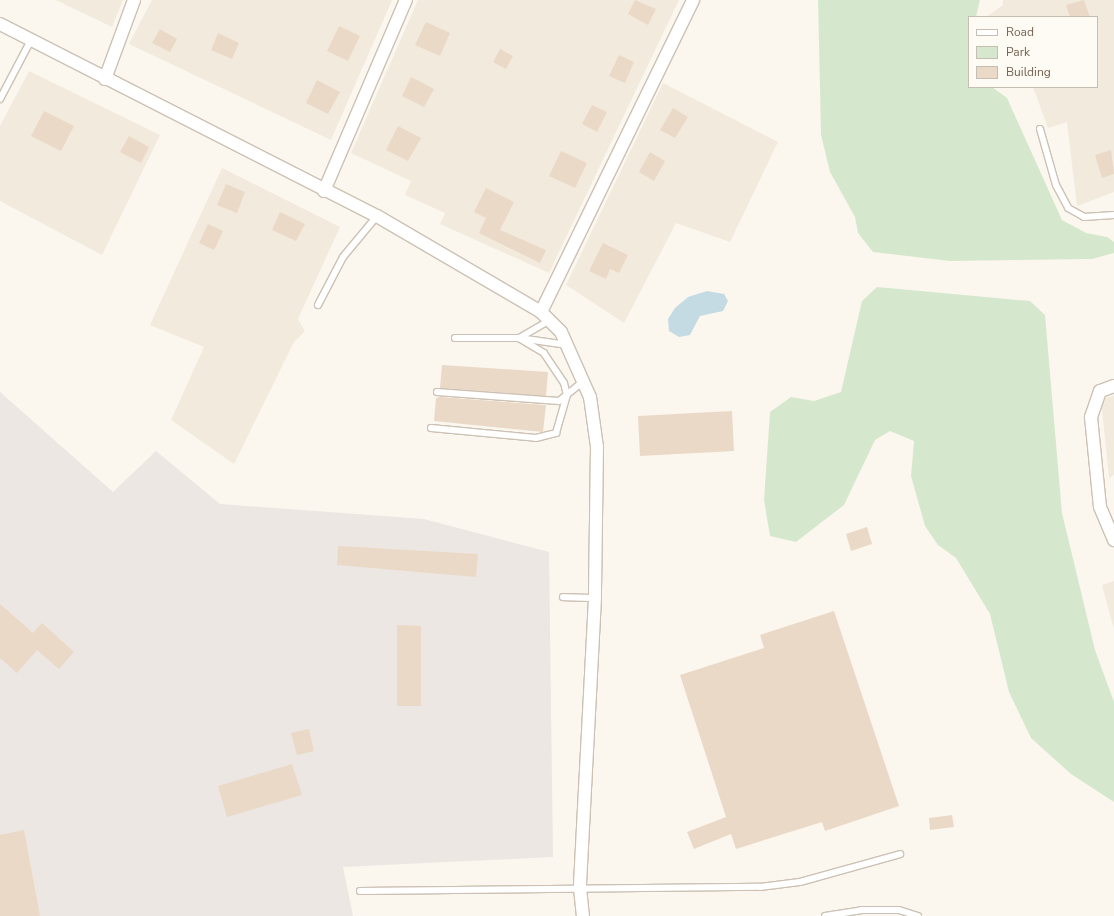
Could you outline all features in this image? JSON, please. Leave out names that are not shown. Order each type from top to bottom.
[{"type":"street","points":[[105,79],[134,0]]},
{"type":"street","points":[[324,191],[406,0]]},
{"type":"street","points":[[541,312],[693,0]]},
{"type":"street","points":[[0,24],[324,191],[377,216],[552,319],[568,345],[584,381],[597,447],[595,598],[580,888],[583,916]]},
{"type":"street","points":[[1114,386],[1100,391],[1091,416],[1100,507],[1114,540]]},
{"type":"lane","points":[[0,98],[31,40]]},
{"type":"lane","points":[[1040,129],[1056,185],[1068,208],[1084,217],[1103,218],[1114,215]]},
{"type":"lane","points":[[318,305],[343,256],[377,216]]},
{"type":"lane","points":[[519,338],[552,319]]},
{"type":"lane","points":[[455,338],[519,338],[568,345]]},
{"type":"lane","points":[[431,428],[536,438],[550,436],[562,422],[567,396],[564,384],[544,353],[519,338]]},
{"type":"lane","points":[[437,392],[559,401],[584,381]]},
{"type":"lane","points":[[563,597],[595,598]]},
{"type":"lane","points":[[360,891],[580,888],[760,888],[800,882],[900,854]]},
{"type":"lane","points":[[825,916],[861,910],[899,910],[918,916]]},
{"type":"shaded area","points":[[56,0],[123,0],[112,27]]},
{"type":"shaded area","points":[[152,0],[392,0],[331,140],[129,44]]},
{"type":"shaded area","points":[[418,0],[679,0],[549,273],[440,224],[445,213],[405,195],[411,181],[351,153]]},
{"type":"shaded area","points":[[1003,0],[1114,0],[1114,192],[1077,206],[1067,122],[1048,128],[1033,88],[1098,88],[1098,16],[987,16],[1003,5]]},
{"type":"shaded area","points":[[29,71],[160,135],[102,255],[0,201],[0,126]]},
{"type":"shaded area","points":[[663,83],[778,142],[730,242],[676,223],[624,323],[566,285]]},
{"type":"shaded area","points":[[222,168],[340,227],[298,319],[305,331],[294,342],[234,464],[171,420],[204,347],[150,325]]},
{"type":"shaded area","points":[[0,392],[113,492],[156,451],[220,504],[424,519],[549,552],[553,857],[343,867],[353,916],[0,916]]},
{"type":"shaded area","points":[[1114,396],[1114,475],[1109,478],[1101,399]]},
{"type":"shaded area","points":[[1114,581],[1114,629],[1102,585]]},
{"type":"green space","points":[[818,0],[980,0],[976,16],[968,16],[968,88],[993,88],[1007,98],[1062,220],[1086,233],[1107,237],[1114,242],[1114,253],[1092,259],[950,261],[873,252],[858,233],[855,217],[830,172],[821,135]]},
{"type":"green space","points":[[877,287],[1030,301],[1045,315],[1062,513],[1095,650],[1114,702],[1114,802],[1071,774],[1031,738],[1009,692],[990,614],[956,558],[938,545],[925,526],[911,476],[914,441],[890,431],[875,440],[844,505],[796,542],[770,536],[764,500],[770,412],[791,397],[814,401],[841,392],[862,301]]},
{"type":"water","points":[[707,291],[724,294],[728,301],[723,311],[700,316],[690,335],[679,337],[669,331],[668,319],[675,308],[688,297]]},
{"type":"building","points":[[635,0],[656,9],[648,25],[628,14]]},
{"type":"building","points":[[1084,0],[1090,16],[1070,16],[1066,5]]},
{"type":"building","points":[[426,22],[450,33],[440,56],[415,45]]},
{"type":"building","points":[[339,26],[360,36],[348,61],[327,51]]},
{"type":"building","points":[[160,29],[177,39],[170,52],[152,43]]},
{"type":"building","points":[[218,33],[239,43],[232,59],[211,50]]},
{"type":"building","points":[[500,49],[513,56],[506,69],[493,62]]},
{"type":"building","points":[[619,55],[634,62],[625,83],[609,76]]},
{"type":"building","points":[[411,77],[434,89],[424,107],[402,96]]},
{"type":"building","points":[[317,80],[340,92],[328,114],[306,103]]},
{"type":"building","points":[[592,105],[607,112],[597,132],[582,124]]},
{"type":"building","points":[[673,108],[688,117],[675,138],[660,130]]},
{"type":"building","points":[[44,111],[74,126],[61,151],[31,136]]},
{"type":"building","points":[[398,126],[421,138],[408,161],[386,150]]},
{"type":"building","points":[[129,136],[149,147],[141,163],[120,152]]},
{"type":"building","points":[[1111,150],[1114,174],[1102,178],[1095,155]]},
{"type":"building","points":[[561,151],[587,163],[575,188],[549,176]]},
{"type":"building","points":[[650,152],[665,161],[654,181],[639,172]]},
{"type":"building","points":[[226,184],[245,192],[237,213],[217,205]]},
{"type":"building","points":[[486,188],[514,202],[500,230],[546,250],[540,263],[479,233],[486,218],[474,212]]},
{"type":"building","points":[[280,212],[305,224],[296,241],[272,230]]},
{"type":"building","points":[[208,224],[223,231],[214,250],[199,243]]},
{"type":"building","points":[[603,243],[628,255],[619,273],[610,269],[606,279],[589,271]]},
{"type":"building","points":[[442,365],[548,372],[546,396],[440,388]]},
{"type":"building","points":[[440,397],[546,405],[543,432],[434,421],[436,398]]},
{"type":"building","points":[[732,411],[734,451],[640,456],[638,416]]},
{"type":"building","points":[[867,527],[872,544],[851,551],[846,534]]},
{"type":"building","points":[[338,546],[478,554],[476,577],[337,565]]},
{"type":"building","points":[[0,604],[33,633],[42,623],[74,652],[59,669],[37,650],[17,673],[0,658]]},
{"type":"building","points":[[834,611],[899,806],[825,831],[822,822],[736,849],[731,834],[694,849],[687,832],[726,817],[680,675],[764,648],[760,635]]},
{"type":"building","points":[[397,625],[421,626],[421,706],[397,706]]},
{"type":"building","points":[[309,729],[314,751],[297,755],[291,733]]},
{"type":"building","points":[[292,764],[302,795],[227,817],[218,786]]},
{"type":"building","points":[[952,815],[954,827],[930,830],[929,818]]},
{"type":"building","points":[[24,830],[40,916],[0,916],[0,835]]}]
